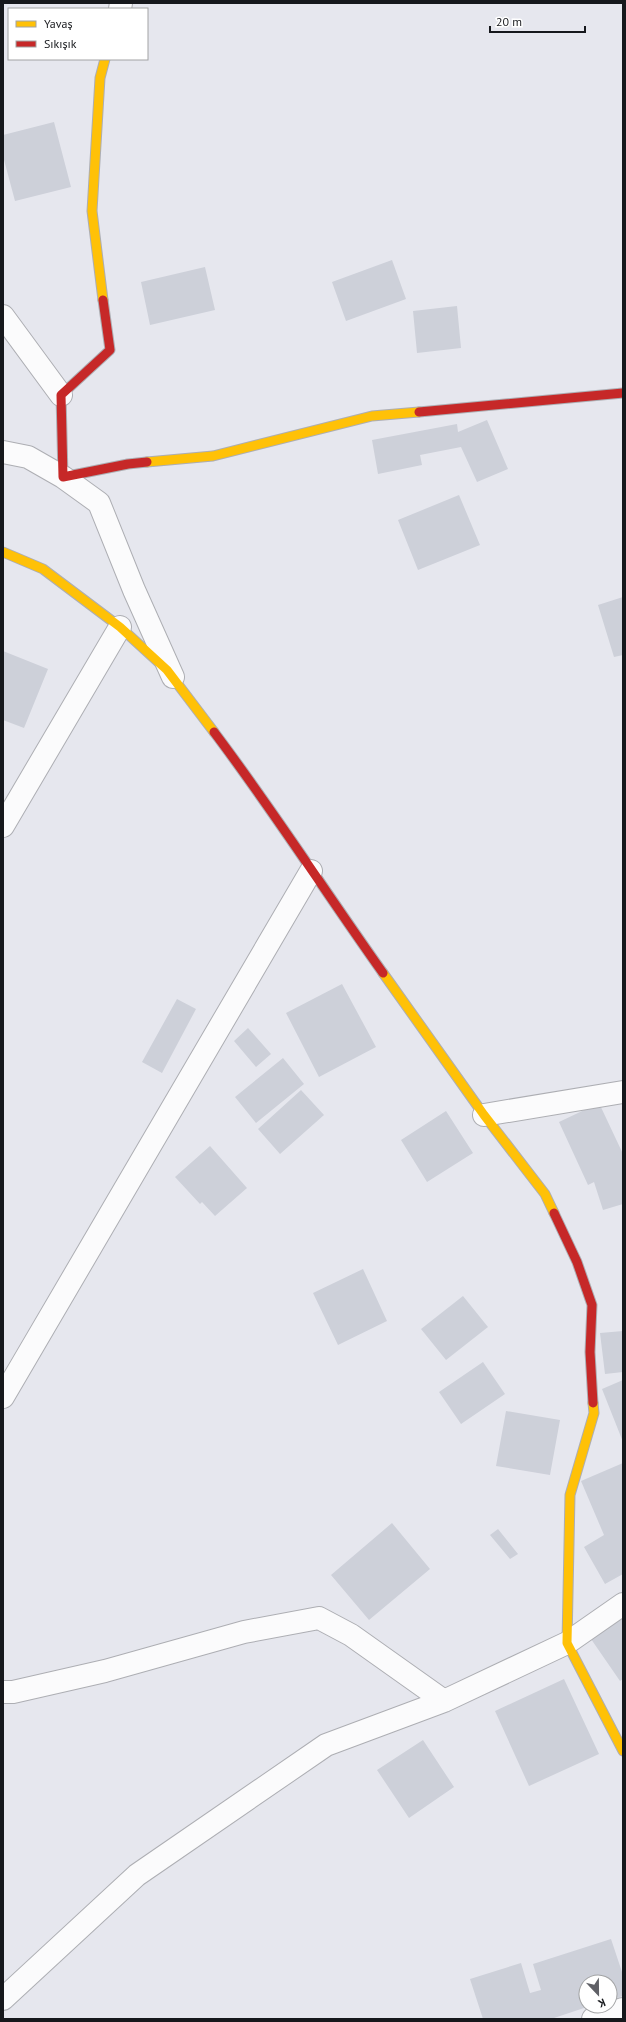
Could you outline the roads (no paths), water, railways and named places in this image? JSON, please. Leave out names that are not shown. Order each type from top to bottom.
[{"type":"street","points":[[61,395],[110,350],[92,211],[100,78],[105,60]]},
{"type":"street","points":[[3,316],[61,395],[63,477]]},
{"type":"street","points":[[63,477],[128,464],[213,456],[372,416],[623,393]]},
{"type":"street","points":[[3,452],[28,457],[63,477],[99,503],[134,590],[173,678]]},
{"type":"street","points":[[3,552],[42,569],[120,626],[167,670],[257,789],[311,871],[484,1115],[545,1194],[577,1262],[592,1305],[590,1352],[594,1413],[570,1495],[567,1643],[623,1751]]},
{"type":"street","points":[[3,826],[120,626]]},
{"type":"street","points":[[3,1397],[311,871]]},
{"type":"street","points":[[484,1115],[623,1092]]},
{"type":"street","points":[[3,1999],[137,1875],[326,1745],[444,1701],[567,1643],[623,1604]]},
{"type":"street","points":[[3,1692],[12,1692],[105,1671],[244,1632],[319,1618],[351,1635],[444,1701]]},
{"type":"street","points":[[594,2019],[623,2009]]}]
